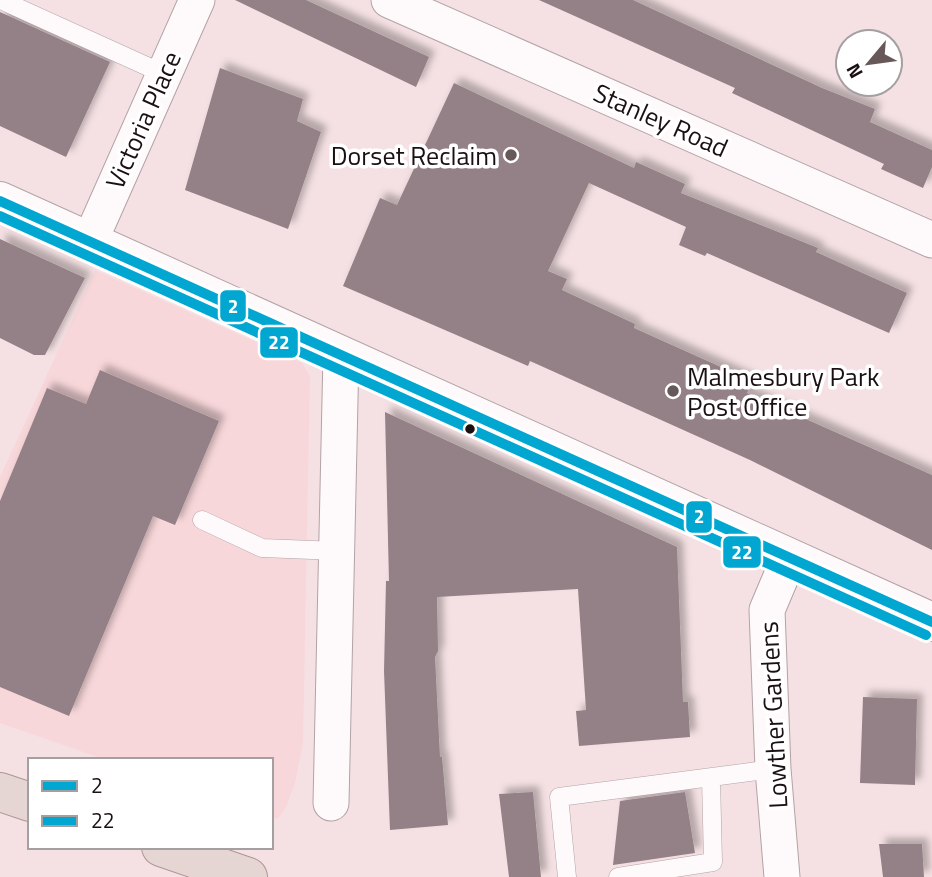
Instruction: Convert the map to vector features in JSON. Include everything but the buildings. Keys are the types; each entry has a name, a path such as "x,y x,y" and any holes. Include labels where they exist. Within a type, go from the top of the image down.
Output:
{"highway":[{"path":"0,792 28,801"},
{"path":"167,849 248,877"}],"street":[{"name":"Victoria Place","path":"90,241 197,0"},
{"name":"Stanley Road","path":"389,0 932,240"},
{"path":"0,201 932,622"},
{"path":"331,803 341,355"},
{"name":"Lowther Gardens","path":"782,877 773,769 767,610 789,558"}],"lane":[{"path":"1,0 163,74"},
{"path":"202,520 262,548 338,551"},
{"path":"567,877 559,797 773,769"},
{"path":"618,877 713,862 710,779"}],"shaded area":[{"path":"95,270 302,363 310,376 303,744 295,783 287,805 278,819 273,818 273,758 100,758 0,723 0,477"}],"transit line":[{"name":"2","path":"0,201 932,622"},
{"name":"22","path":"0,216 926,635"}],"place":[{"name":"Dorset Reclaim","path":"511,155"},
{"name":"Malmesbury Park Post Office","path":"673,391"}]}
